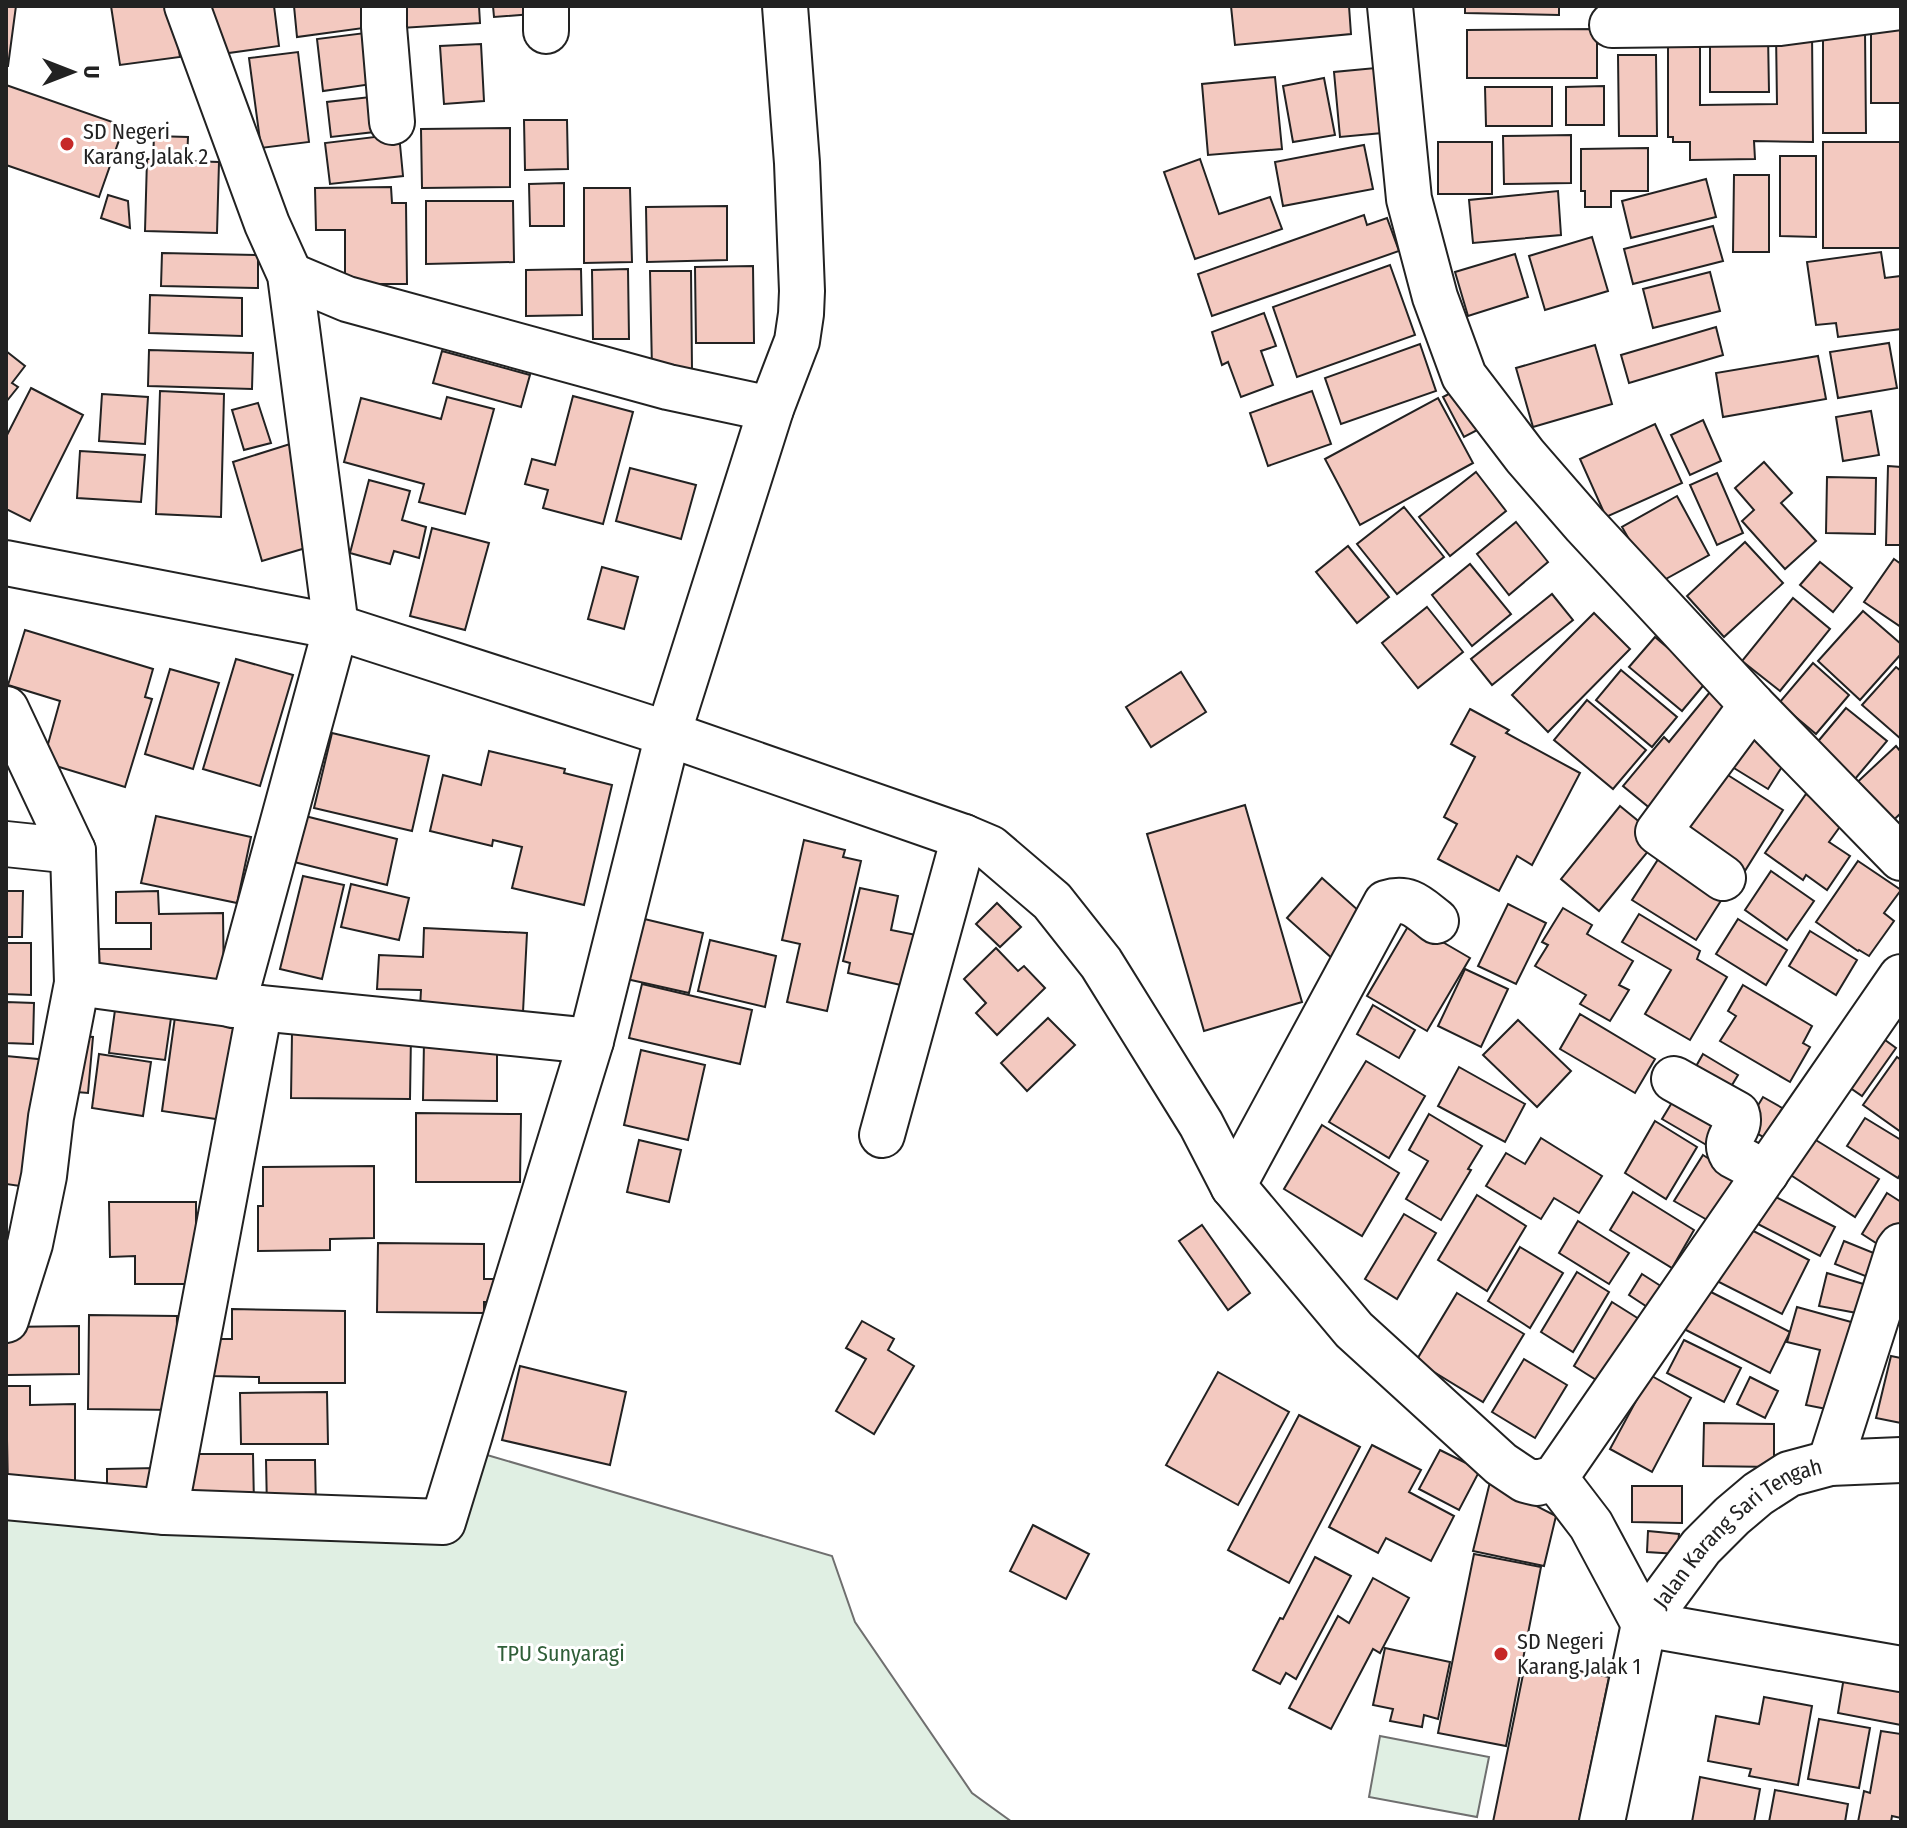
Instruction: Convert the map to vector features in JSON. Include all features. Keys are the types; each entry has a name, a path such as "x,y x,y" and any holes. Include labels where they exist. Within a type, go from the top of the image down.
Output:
{"street":[{"path":"165,1512 246,1007 336,627 290,275 267,224 187,6"},
{"path":"384,6 392,122"},
{"path":"6,1497 165,1512 443,1522 591,1041 668,734 771,409 797,341 802,291 797,163 785,6"},
{"path":"1390,6 1409,199 1435,297 1464,376 1525,456 1585,525 1752,705 1901,858"},
{"path":"1612,25 1780,23 1901,7"},
{"path":"290,275 361,303 668,387 771,409"},
{"path":"6,563 336,627 668,734 990,848 1052,901 1101,963 1201,1124 1233,1186 1354,1330 1501,1464 1525,1480 1537,1483 1555,1478 1901,977"},
{"path":"1723,878 1658,832 1752,705"},
{"path":"6,709 73,851 77,983 51,1117 42,1189 30,1244 6,1320"},
{"path":"882,1135 964,837"},
{"path":"6,844 73,851"},
{"path":"1233,1186 1386,903 1398,899 1409,901 1436,921"},
{"path":"77,983 246,1007 591,1041"},
{"path":"1674,1079 1737,1114 1739,1124 1728,1143 1729,1151 1766,1173"},
{"path":"1830,1463 1901,1246"},
{"name":"Jalan Karang Sari Tengah","path":"1602,1822 1644,1624 1701,1547 1758,1494 1789,1474 1830,1463 1901,1460"},
{"path":"1555,1478 1591,1525 1644,1624 1901,1669"}],"green space":[{"name":"TPU Sunyaragi","path":"487,1455 832,1556 855,1622 972,1793 1012,1822 6,1822 6,1515 434,1541"},
{"path":"1380,1736 1489,1757 1477,1817 1369,1797"}],"building":[{"path":"6,6 16,6 8,66 6,66"},
{"path":"111,6 172,6 180,57 120,65"},
{"path":"208,6 274,6 279,46 214,55"},
{"path":"294,6 369,6 371,27 297,37"},
{"path":"400,6 479,6 480,23 401,28"},
{"path":"493,6 544,6 545,13 494,17"},
{"path":"1231,6 1349,6 1351,34 1235,45"},
{"path":"1465,6 1559,6 1559,15 1465,13"},
{"path":"1871,23 1901,23 1901,103 1871,103"},
{"path":"1597,29 1597,78 1467,78 1467,30"},
{"path":"1823,31 1865,31 1866,133 1823,133"},
{"path":"373,32 379,83 323,91 317,39"},
{"path":"1812,32 1813,142 1754,141 1755,159 1690,160 1690,142 1673,142 1673,137 1668,137 1668,42 1700,41 1700,105 1777,104 1776,33"},
{"path":"1768,34 1769,92 1710,92 1710,35"},
{"path":"481,44 484,101 444,104 440,46"},
{"path":"298,52 309,142 261,148 249,58"},
{"path":"1618,55 1656,55 1657,136 1619,136"},
{"path":"1386,67 1393,132 1340,137 1334,72"},
{"path":"1275,77 1282,149 1208,155 1202,84"},
{"path":"1324,78 1335,135 1293,142 1283,86"},
{"path":"6,85 124,126 99,197 6,165"},
{"path":"1604,86 1604,125 1566,125 1566,87"},
{"path":"1485,87 1552,87 1552,126 1486,126"},
{"path":"379,96 383,131 331,137 327,102"},
{"path":"524,120 567,120 568,169 525,170"},
{"path":"510,128 510,187 422,188 421,129"},
{"path":"399,134 403,176 330,184 325,143"},
{"path":"1571,135 1571,183 1504,184 1503,136"},
{"path":"154,136 188,137 187,161 219,162 217,233 145,231 147,159 153,159"},
{"path":"1438,142 1492,142 1492,194 1438,194"},
{"path":"1823,142 1901,142 1901,248 1823,248"},
{"path":"1364,145 1373,189 1283,206 1275,162"},
{"path":"1648,148 1648,191 1611,191 1611,207 1585,207 1585,191 1581,191 1581,149"},
{"path":"1780,156 1816,156 1816,237 1780,236"},
{"path":"1200,159 1219,214 1270,197 1282,229 1195,259 1164,172"},
{"path":"1734,175 1769,175 1769,252 1733,252"},
{"path":"1706,179 1716,217 1631,238 1622,201"},
{"path":"564,183 564,226 530,226 529,184"},
{"path":"391,187 392,203 406,203 407,284 345,284 345,230 316,230 315,188"},
{"path":"584,188 630,188 632,262 584,263"},
{"path":"1558,191 1561,235 1473,243 1469,200"},
{"path":"108,195 128,201 130,228 101,218"},
{"path":"426,201 513,201 514,262 426,264"},
{"path":"727,206 727,260 647,262 646,207"},
{"path":"1364,215 1367,225 1387,218 1399,251 1212,316 1198,274"},
{"path":"1713,226 1723,261 1633,284 1624,249"},
{"path":"1592,237 1608,291 1545,310 1529,256"},
{"path":"1881,252 1885,278 1901,276 1901,329 1838,337 1836,323 1816,325 1807,262"},
{"path":"162,253 258,255 258,288 161,286"},
{"path":"1515,254 1528,297 1468,316 1455,272"},
{"path":"1390,265 1415,335 1297,377 1273,307"},
{"path":"753,266 754,343 696,343 695,267"},
{"path":"581,269 582,315 526,316 526,270"},
{"path":"628,269 629,339 593,339 592,270"},
{"path":"650,271 691,271 692,370 652,370"},
{"path":"1710,272 1720,311 1653,328 1643,289"},
{"path":"150,295 242,298 242,336 149,333"},
{"path":"1264,313 1276,346 1261,351 1273,385 1241,397 1228,362 1222,365 1212,332"},
{"path":"1716,327 1723,355 1629,383 1621,355"},
{"path":"1889,343 1897,388 1838,398 1830,352"},
{"path":"1420,344 1436,391 1341,424 1325,378"},
{"path":"1595,345 1612,404 1533,427 1516,368"},
{"path":"149,350 253,353 252,389 148,386"},
{"path":"6,351 25,366 12,383 18,387 6,402"},
{"path":"442,351 530,375 521,407 433,383"},
{"path":"1818,356 1826,399 1723,417 1716,373"},
{"path":"1462,387 1483,427 1464,437 1443,397"},
{"path":"31,388 83,415 30,521 6,509 6,437"},
{"path":"160,391 224,394 221,517 156,514"},
{"path":"1312,391 1331,444 1268,466 1250,413"},
{"path":"102,394 148,397 145,444 99,441"},
{"path":"573,396 633,412 603,524 543,508 548,490 525,484 532,459 555,465"},
{"path":"447,397 494,409 465,514 419,502 424,484 344,462 361,398 441,419"},
{"path":"1438,398 1473,463 1360,525 1325,459"},
{"path":"258,403 271,443 244,450 232,410"},
{"path":"1871,411 1879,455 1843,461 1836,417"},
{"path":"1703,420 1721,461 1690,475 1671,435"},
{"path":"1655,424 1682,483 1606,517 1580,459"},
{"path":"290,444 319,544 262,561 233,462"},
{"path":"80,451 145,455 141,502 77,498"},
{"path":"1764,462 1792,493 1781,503 1816,541 1785,569 1742,521 1754,510 1735,488"},
{"path":"1888,466 1901,467 1901,545 1886,545"},
{"path":"630,468 696,485 681,539 616,521"},
{"path":"1476,472 1506,511 1450,556 1419,517"},
{"path":"1717,473 1743,533 1717,545 1690,485"},
{"path":"1827,477 1876,478 1875,534 1826,533"},
{"path":"369,480 410,491 402,520 426,527 419,558 394,551 390,564 350,553"},
{"path":"1677,496 1709,555 1655,585 1622,527"},
{"path":"1404,507 1444,557 1397,594 1357,544"},
{"path":"1516,522 1548,562 1509,595 1477,554"},
{"path":"432,528 489,543 465,630 410,616"},
{"path":"1745,542 1783,583 1724,637 1687,596"},
{"path":"1348,546 1389,597 1357,623 1316,572"},
{"path":"1894,559 1901,564 1901,627 1864,602"},
{"path":"1820,562 1852,588 1833,612 1800,585"},
{"path":"1470,564 1511,614 1472,646 1432,595"},
{"path":"602,567 638,577 624,629 588,619"},
{"path":"1552,594 1573,620 1492,685 1471,659"},
{"path":"1793,598 1830,629 1780,691 1742,661"},
{"path":"1427,607 1463,652 1418,688 1382,643"},
{"path":"1863,611 1901,644 1901,654 1860,700 1818,661"},
{"path":"1594,613 1630,649 1548,732 1512,695"},
{"path":"25,630 153,669 145,697 152,699 125,787 43,762 60,701 8,685"},
{"path":"1655,637 1707,681 1682,711 1629,667"},
{"path":"236,659 293,675 260,786 203,769"},
{"path":"1813,663 1849,695 1816,734 1779,703"},
{"path":"1896,667 1901,671 1901,739 1862,705"},
{"path":"170,669 219,683 193,769 145,754"},
{"path":"1621,670 1677,717 1652,747 1596,700"},
{"path":"1181,672 1206,712 1151,747 1126,707"},
{"path":"1710,692 1737,714 1663,819 1623,786 1664,737 1669,742"},
{"path":"1587,700 1646,750 1613,789 1554,740"},
{"path":"1846,708 1887,741 1855,779 1815,745"},
{"path":"1470,709 1509,730 1506,733 1580,773 1532,865 1517,856 1499,891 1438,859 1457,824 1444,817 1475,757 1451,744"},
{"path":"1751,730 1790,754 1768,789 1729,765"},
{"path":"332,733 429,756 412,831 314,808"},
{"path":"1896,746 1901,752 1901,813 1886,827 1850,789"},
{"path":"489,751 565,769 564,773 612,785 584,905 512,888 522,847 493,840 492,846 430,831 443,775 481,785"},
{"path":"1723,772 1783,810 1738,882 1677,843"},
{"path":"1806,794 1844,821 1829,842 1850,856 1827,890 1806,875 1803,880 1765,853"},
{"path":"1245,805 1302,1002 1204,1031 1147,834"},
{"path":"1620,806 1659,838 1599,911 1561,879"},
{"path":"301,815 397,839 387,885 290,861"},
{"path":"156,816 251,837 237,903 141,883"},
{"path":"804,840 845,850 843,857 861,861 827,1011 787,1002 800,944 782,940"},
{"path":"1666,847 1729,888 1696,940 1632,900"},
{"path":"1858,861 1901,890 1884,913 1894,921 1869,956 1816,922"},
{"path":"1771,871 1814,901 1787,940 1745,910"},
{"path":"303,876 344,885 322,979 280,969"},
{"path":"1322,878 1369,920 1334,960 1287,918"},
{"path":"351,884 409,898 399,940 341,927"},
{"path":"860,888 898,896 891,930 926,937 914,988 848,973 850,963 843,961"},
{"path":"6,891 23,891 22,937 6,937"},
{"path":"158,891 159,914 223,913 224,993 100,983 99,949 151,949 151,923 116,923 116,892"},
{"path":"997,903 1021,927 1000,947 976,924"},
{"path":"1508,904 1546,923 1516,984 1478,966"},
{"path":"1563,908 1592,925 1587,934 1633,961 1619,985 1629,990 1610,1021 1580,1004 1586,995 1535,966 1548,945 1542,942"},
{"path":"1639,914 1700,951 1697,959 1727,977 1690,1040 1645,1014 1671,970 1622,942"},
{"path":"636,917 703,933 689,993 622,978"},
{"path":"1738,919 1787,950 1766,985 1716,954"},
{"path":"1410,923 1470,958 1427,1031 1367,996"},
{"path":"424,928 527,933 523,1012 420,1008 421,990 377,989 379,955 423,957"},
{"path":"1810,931 1857,960 1836,995 1789,966"},
{"path":"710,940 776,956 765,1007 698,991"},
{"path":"6,943 31,943 31,995 6,994"},
{"path":"996,948 1018,971 1024,966 1045,988 997,1035 976,1013 986,1003 964,979"},
{"path":"1465,969 1508,989 1481,1047 1438,1026"},
{"path":"642,984 752,1010 740,1064 629,1038"},
{"path":"1743,985 1812,1026 1803,1043 1810,1047 1790,1082 1720,1041 1736,1016 1728,1011"},
{"path":"6,1002 34,1003 33,1044 6,1043"},
{"path":"116,1003 172,1011 165,1060 109,1053"},
{"path":"1373,1005 1415,1030 1399,1058 1357,1034"},
{"path":"1580,1014 1655,1059 1635,1093 1560,1049"},
{"path":"175,1017 250,1027 236,1122 162,1111"},
{"path":"1048,1018 1075,1045 1027,1091 1001,1063"},
{"path":"1518,1020 1571,1071 1537,1107 1483,1055"},
{"path":"1870,1029 1896,1048 1862,1096 1836,1078"},
{"path":"292,1033 411,1034 410,1099 291,1098"},
{"path":"68,1035 93,1037 88,1093 64,1091"},
{"path":"424,1041 497,1042 497,1101 423,1100"},
{"path":"641,1050 705,1065 688,1140 624,1125"},
{"path":"99,1054 151,1062 143,1116 92,1108"},
{"path":"1703,1054 1738,1075 1720,1105 1686,1084"},
{"path":"6,1056 48,1060 34,1188 6,1184"},
{"path":"1897,1057 1901,1060 1901,1132 1863,1105"},
{"path":"1366,1061 1425,1096 1389,1158 1329,1122"},
{"path":"1459,1067 1525,1104 1505,1142 1438,1106"},
{"path":"1682,1086 1735,1116 1715,1150 1662,1119"},
{"path":"1763,1097 1791,1113 1774,1143 1745,1127"},
{"path":"416,1113 521,1114 520,1182 416,1182"},
{"path":"1429,1114 1482,1146 1441,1220 1406,1199 1428,1161 1409,1150"},
{"path":"1865,1118 1901,1140 1901,1173 1898,1178 1847,1146"},
{"path":"1655,1121 1697,1147 1666,1199 1625,1173"},
{"path":"1322,1125 1399,1173 1362,1236 1284,1189"},
{"path":"1806,1134 1879,1179 1855,1217 1783,1170"},
{"path":"1541,1138 1602,1176 1579,1213 1554,1198 1541,1219 1486,1186 1506,1153 1525,1164"},
{"path":"639,1140 681,1150 669,1202 627,1192"},
{"path":"1703,1155 1736,1176 1709,1221 1674,1201"},
{"path":"374,1166 374,1238 330,1239 330,1250 258,1251 258,1206 263,1206 263,1167"},
{"path":"1633,1192 1694,1230 1672,1268 1610,1230"},
{"path":"1766,1192 1835,1227 1820,1256 1752,1221"},
{"path":"1887,1193 1901,1202 1901,1234 1890,1252 1862,1234"},
{"path":"1477,1195 1526,1226 1487,1291 1438,1260"},
{"path":"109,1202 196,1202 196,1252 206,1284 135,1284 135,1256 110,1257"},
{"path":"1404,1214 1436,1233 1397,1299 1365,1279"},
{"path":"1578,1221 1629,1253 1609,1284 1559,1253"},
{"path":"1740,1224 1809,1260 1782,1314 1713,1279"},
{"path":"1202,1225 1250,1293 1228,1310 1179,1241"},
{"path":"1844,1241 1891,1260 1883,1283 1835,1264"},
{"path":"378,1243 484,1244 484,1279 500,1279 500,1302 484,1302 484,1313 377,1312"},
{"path":"1520,1247 1563,1273 1530,1328 1488,1301"},
{"path":"1577,1272 1609,1292 1573,1352 1541,1332"},
{"path":"1827,1273 1880,1289 1873,1316 1819,1306"},
{"path":"1642,1274 1667,1290 1655,1312 1629,1295"},
{"path":"1703,1288 1790,1332 1770,1373 1682,1328"},
{"path":"1457,1293 1524,1334 1483,1402 1416,1361"},
{"path":"1612,1302 1647,1324 1609,1388 1574,1366"},
{"path":"1797,1307 1862,1325 1842,1412 1806,1405 1820,1350 1787,1342"},
{"path":"232,1309 345,1311 345,1383 259,1383 259,1377 212,1376 211,1339 232,1339"},
{"path":"89,1315 177,1316 176,1410 88,1409"},
{"path":"862,1321 894,1339 888,1350 914,1366 874,1434 836,1411 866,1359 846,1348"},
{"path":"79,1326 79,1374 7,1375 6,1327"},
{"path":"1684,1340 1741,1368 1724,1402 1667,1373"},
{"path":"1891,1356 1901,1358 1901,1423 1876,1418"},
{"path":"1524,1359 1567,1385 1535,1438 1492,1412"},
{"path":"520,1366 626,1392 610,1465 502,1440"},
{"path":"1218,1372 1289,1412 1238,1505 1166,1465"},
{"path":"1650,1375 1691,1398 1652,1472 1610,1449"},
{"path":"1750,1377 1778,1391 1765,1418 1737,1404"},
{"path":"6,1386 30,1386 30,1405 75,1404 75,1491 8,1492"},
{"path":"327,1392 328,1444 241,1444 240,1393"},
{"path":"1299,1415 1360,1447 1289,1583 1228,1550"},
{"path":"1704,1423 1774,1424 1774,1467 1703,1466"},
{"path":"1372,1445 1421,1470 1409,1492 1454,1516 1431,1561 1386,1538 1378,1553 1329,1527"},
{"path":"1440,1450 1480,1470 1459,1510 1419,1489"},
{"path":"188,1454 253,1454 254,1505 188,1505"},
{"path":"266,1460 315,1460 316,1509 267,1509"},
{"path":"157,1468 157,1501 107,1502 107,1469"},
{"path":"1490,1482 1556,1516 1544,1566 1473,1551"},
{"path":"1632,1486 1682,1486 1682,1523 1632,1522"},
{"path":"1033,1525 1089,1554 1066,1599 1010,1571"},
{"path":"1648,1531 1679,1534 1677,1554 1647,1552"},
{"path":"1474,1554 1541,1567 1506,1746 1438,1733"},
{"path":"1315,1557 1351,1576 1296,1679 1286,1673 1280,1684 1253,1670"},
{"path":"1373,1578 1409,1598 1380,1653 1373,1649 1331,1729 1289,1708 1338,1616 1349,1623"},
{"path":"1385,1648 1450,1662 1438,1719 1424,1715 1422,1727 1390,1721 1393,1709 1373,1705"},
{"path":"1526,1660 1609,1677 1579,1822 1493,1822"},
{"path":"1844,1677 1901,1688 1901,1725 1838,1713"},
{"path":"1764,1697 1812,1706 1798,1785 1749,1776 1751,1769 1708,1761 1716,1716 1759,1724"},
{"path":"1819,1719 1870,1728 1859,1788 1808,1779"},
{"path":"1881,1731 1901,1734 1901,1818 1892,1816 1891,1822 1858,1822 1864,1791 1870,1793"},
{"path":"1700,1777 1760,1789 1754,1822 1692,1822"},
{"path":"1775,1790 1848,1804 1845,1822 1769,1822"}],"place":[{"name":"SD Negeri Karang Jalak 2","path":"67,144"},
{"name":"SD Negeri Karang Jalak 1","path":"1501,1654"}]}
